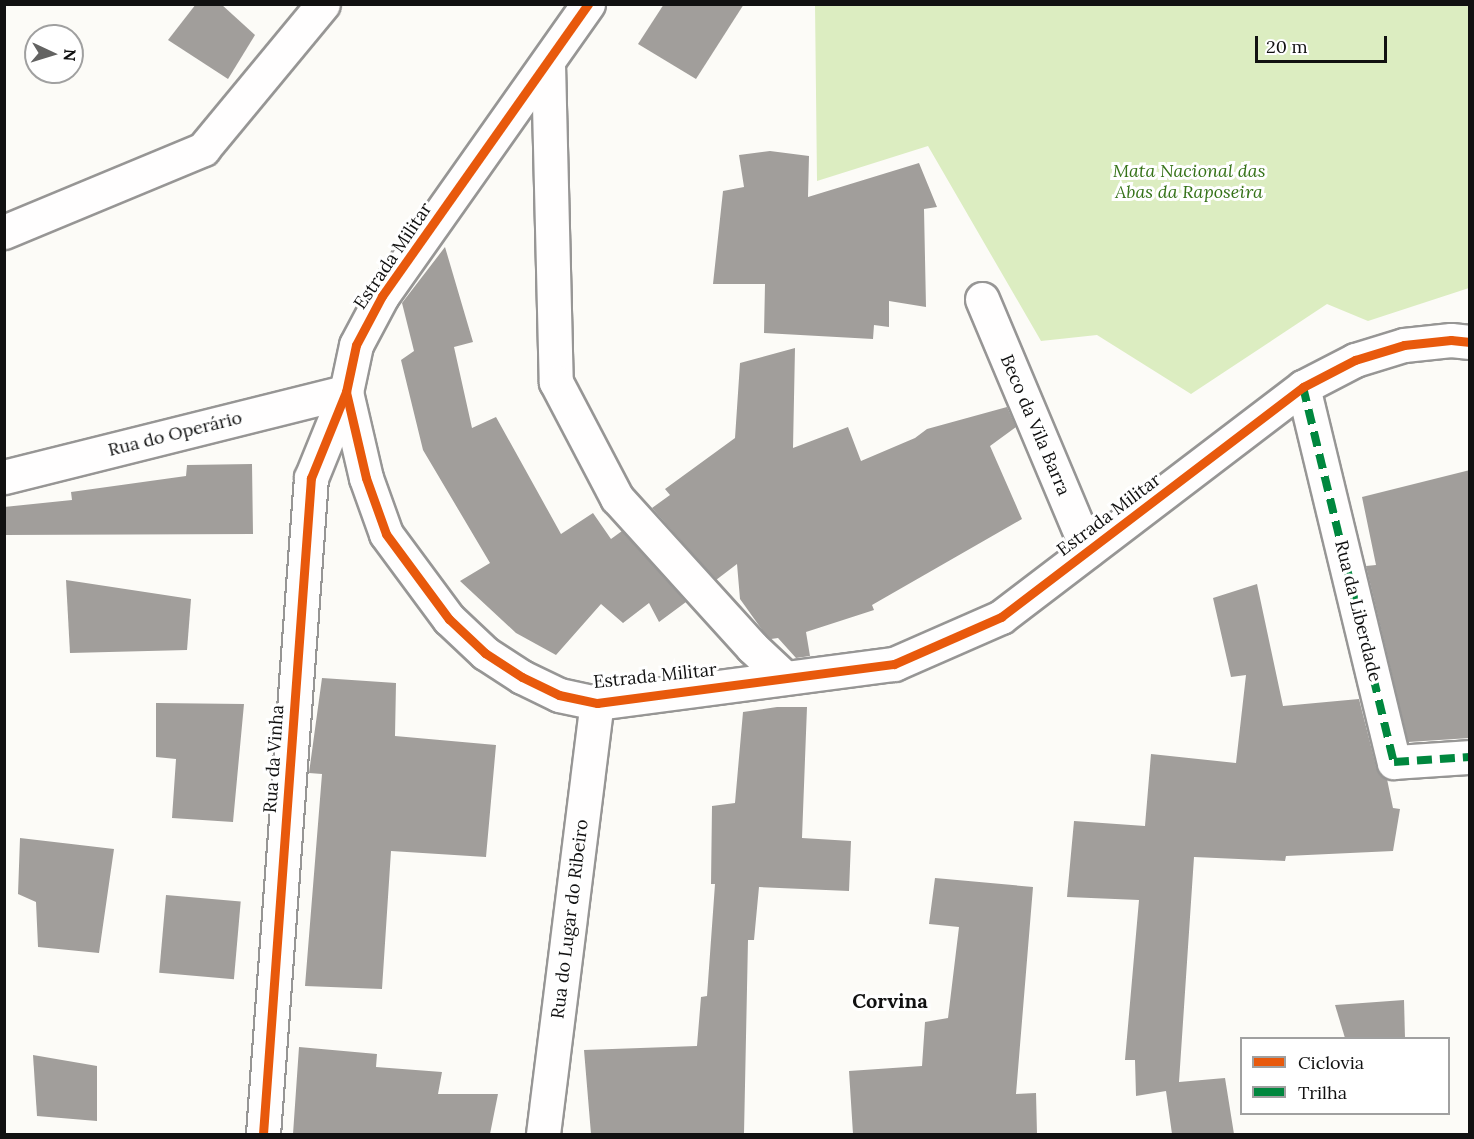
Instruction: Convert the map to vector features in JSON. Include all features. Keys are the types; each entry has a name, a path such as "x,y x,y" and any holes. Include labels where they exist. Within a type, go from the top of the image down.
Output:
{"street":[{"path":"4,232 203,148 323,4"},
{"name":"Estrada Militar","path":"588,4 548,64 382,296 356,345 346,392 366,478 386,534 449,619 485,653 522,677 559,695 597,703 894,664 1001,617 1303,387 1355,360 1404,345 1451,340 1470,342"},
{"path":"548,64 556,382 617,498 752,647 785,678"},
{"name":"Beco da Vila Barra","path":"982,299 1088,551"},
{"name":"Rua da Liberdade","path":"1303,387 1394,762 1470,757"},
{"name":"Rua do Operário","path":"4,477 346,392"},
{"name":"Rua da Vinha","path":"263,1134 311,478 346,392"},
{"name":"Rua do Lugar do Ribeiro","path":"543,1134 597,703"}],"green space":[{"name":"Mata Nacional das Abas da Raposeira","path":"815,5 1469,5 1469,288 1368,321 1327,304 1191,394 1097,335 1041,341 928,146 817,181"}],"building":[{"path":"196,4 221,4 255,35 228,79 168,40"},
{"path":"664,4 744,4 696,79 638,44"},
{"path":"770,151 809,156 808,197 919,163 937,207 924,209 926,307 889,301 889,327 874,325 873,339 764,333 765,284 713,284 723,191 744,187 739,155"},
{"path":"445,247 473,342 454,347 472,428 496,417 561,534 593,513 611,539 622,531 686,602 659,622 649,603 623,623 601,604 556,655 516,633 460,581 490,563 423,450 401,360 414,351 402,303"},
{"path":"795,348 793,448 848,427 861,461 915,438 927,429 1007,407 1016,427 990,446 1022,519 872,605 874,610 806,632 810,656 796,658 778,638 771,639 765,634 740,599 737,564 716,580 652,508 670,495 665,489 735,438 740,363"},
{"path":"252,464 253,534 4,535 4,507 72,500 71,492 186,476 187,465"},
{"path":"1470,470 1470,738 1408,742 1366,566 1376,565 1362,497"},
{"path":"66,580 191,599 187,650 70,653"},
{"path":"1257,584 1283,706 1359,699 1376,766 1380,774 1387,779 1393,808 1400,809 1393,851 1286,856 1285,861 1194,857 1179,1082 1225,1078 1234,1134 1172,1134 1166,1091 1136,1096 1135,1060 1125,1060 1139,900 1067,897 1074,821 1145,826 1151,754 1236,763 1246,675 1231,677 1213,598"},
{"path":"322,678 396,683 395,736 496,745 486,857 391,851 382,989 305,986 322,774 309,773"},
{"path":"156,703 244,704 233,822 172,818 176,759 156,757"},
{"path":"777,707 807,707 802,838 851,841 849,891 759,887 754,940 748,940 744,1134 591,1134 584,1050 697,1046 701,997 707,996 715,884 711,884 712,806 735,803 743,712"},
{"path":"20,838 114,849 99,953 38,947 36,902 18,894"},
{"path":"935,878 1033,887 1016,1094 1036,1093 1037,1134 853,1134 849,1071 922,1066 925,1022 948,1018 959,927 929,924"},
{"path":"166,895 241,902 234,979 159,973"},
{"path":"1404,1000 1405,1037 1345,1037 1335,1005"},
{"path":"299,1047 377,1054 376,1067 442,1072 438,1094 498,1094 490,1134 293,1134"},
{"path":"33,1055 97,1066 97,1121 37,1116"}],"marked path":[{"path":"1303,387 1394,762 1470,757"}],"cycle path":[{"path":"588,4 382,296 356,345 346,392 366,478 386,534 449,619 485,653 522,677 559,695 597,703 894,664 1001,617 1303,387 1355,360 1404,345 1451,340 1470,342"},
{"path":"263,1134 311,478 346,392"}],"district":[{"name":"Corvina","path":"890,1000"}]}
